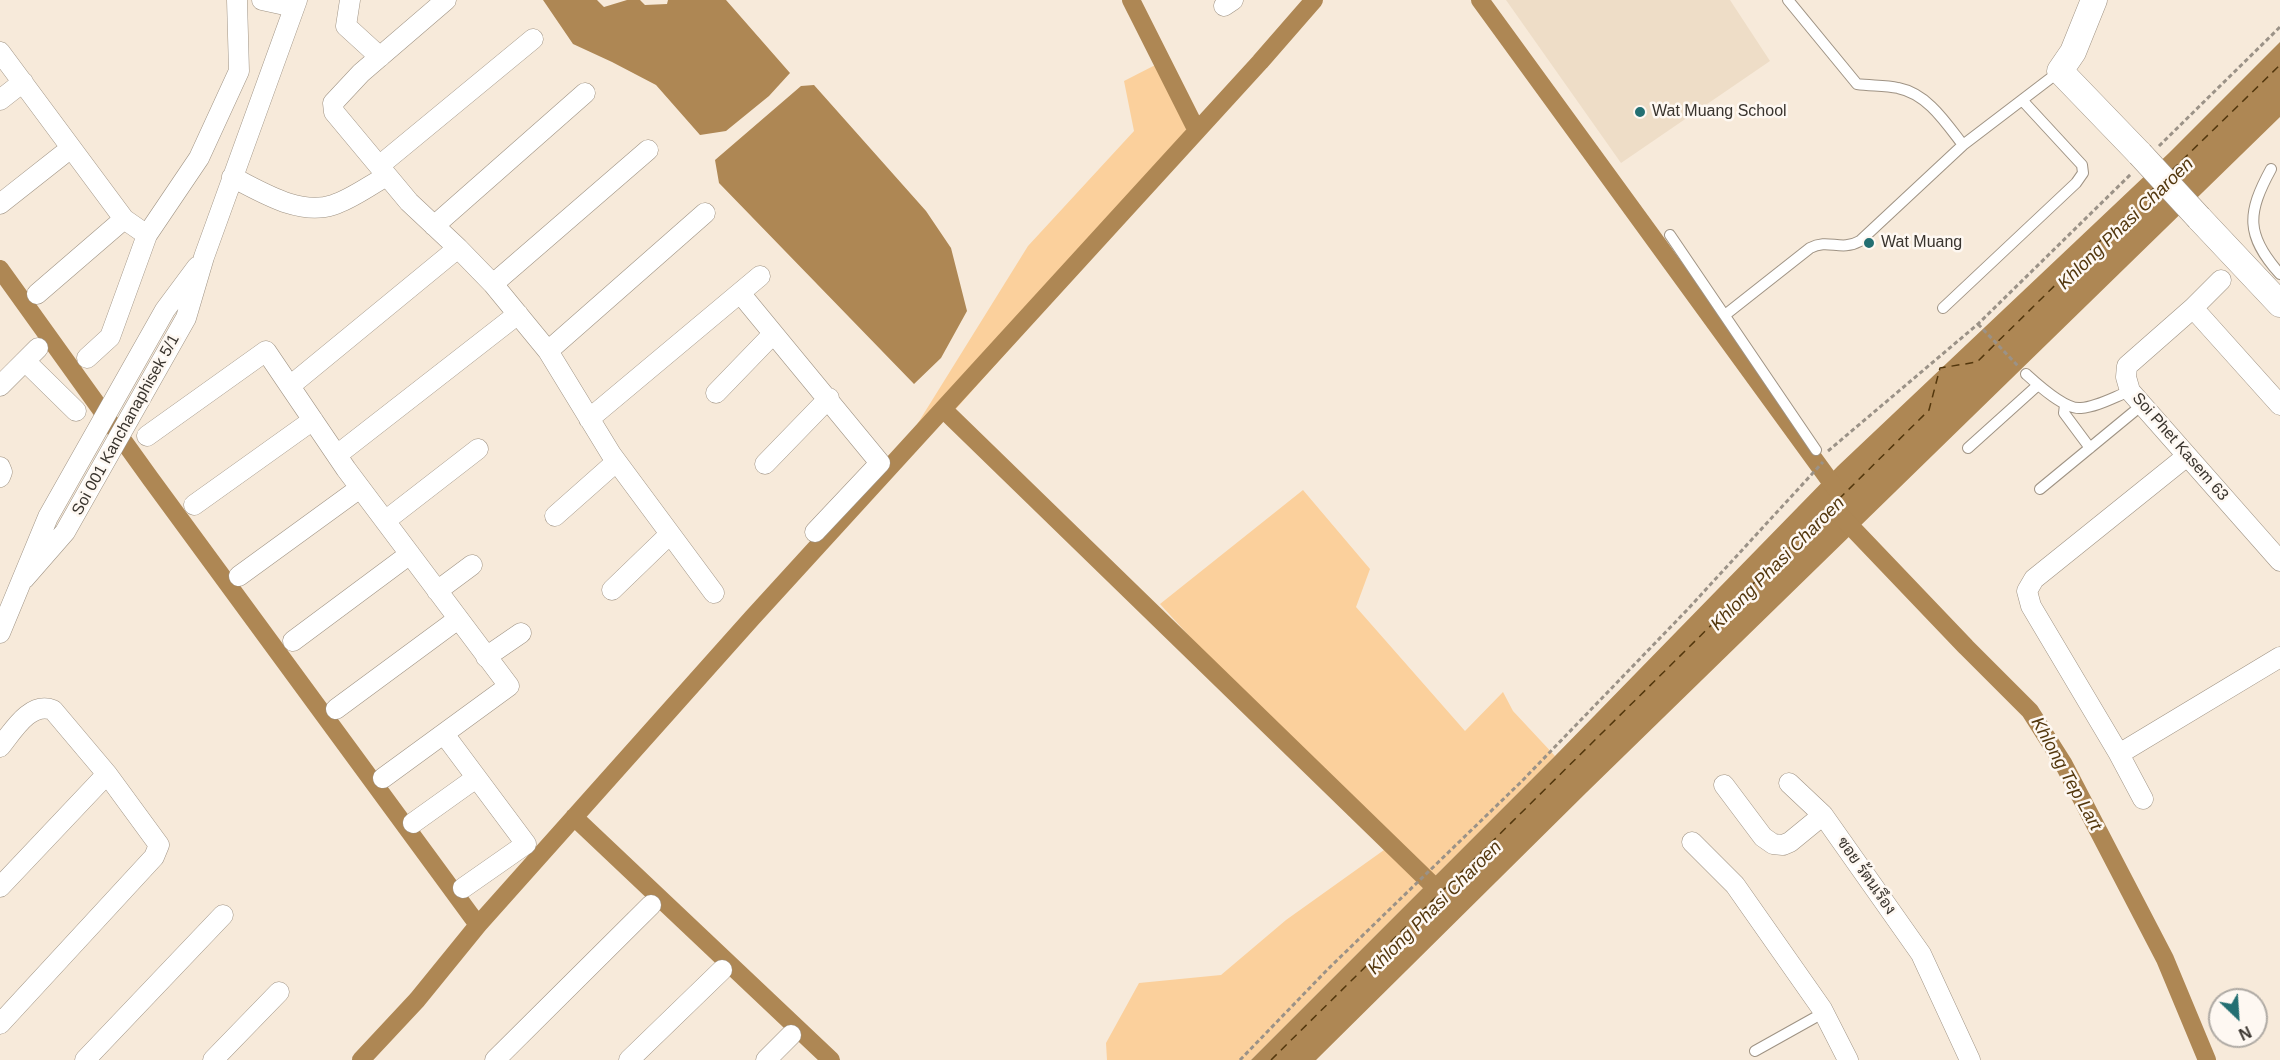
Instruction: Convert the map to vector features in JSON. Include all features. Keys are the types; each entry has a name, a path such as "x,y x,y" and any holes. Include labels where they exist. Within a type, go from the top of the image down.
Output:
{"street":[{"path":"87,358 110,337 147,235 198,158 239,71 237,0"},
{"path":"262,0 295,3"},
{"path":"350,0 346,26 380,57"},
{"path":"446,0 380,57 338,97 332,108 409,202 493,284 548,351 616,462 714,593"},
{"path":"2094,0 2073,52 2060,71 2280,304"},
{"name":"Soi 001 Kanchanaphisek 5/1","path":"24,579 65,532 186,318 204,257 295,3"},
{"path":"232,177 301,207 321,208 336,204 383,171 533,39"},
{"path":"0,52 124,219 147,235"},
{"path":"0,100 23,82"},
{"path":"434,226 585,93"},
{"path":"0,204 71,148"},
{"path":"493,284 648,150"},
{"path":"548,351 705,213"},
{"path":"37,294 124,219"},
{"path":"290,386 458,248"},
{"name":"Soi 001 Kanchanaphisek 5/1","path":"0,633 48,517 165,310 204,257"},
{"path":"589,419 760,276"},
{"path":"2221,280 2193,308 2280,405"},
{"path":"740,292 880,463 815,532"},
{"name":"Soi Phet Kasem 63","path":"2193,308 2127,366 2126,377 2136,398 2280,561"},
{"path":"337,455 518,314"},
{"path":"716,393 773,334"},
{"path":"147,436 266,351 360,488 509,686 382,778"},
{"path":"0,386 31,355 76,411"},
{"path":"765,464 829,398"},
{"path":"194,505 313,420"},
{"path":"385,521 478,449"},
{"path":"2143,800 2119,754 2031,606 2027,591 2034,579 2187,456"},
{"path":"555,516 616,462"},
{"path":"0,467 2,472 0,477"},
{"path":"239,576 360,488"},
{"path":"612,590 670,534"},
{"path":"293,641 410,554"},
{"path":"437,591 472,565"},
{"path":"336,709 458,619"},
{"path":"486,657 521,633"},
{"path":"2119,754 2280,657"},
{"path":"0,747 32,710 50,708 107,774 159,845 154,857 0,1024"},
{"path":"444,734 526,844 463,888"},
{"path":"0,887 107,774"},
{"path":"413,823 476,778"},
{"name":"ซอย ร้ตนเรึอง","path":"1789,783 1824,816 1921,954 1970,1060"},
{"path":"1724,785 1763,837 1773,843 1790,842 1824,816"},
{"path":"1692,842 1735,885 1823,1013 1848,1060"},
{"path":"495,1060 651,905"},
{"path":"86,1060 223,915"},
{"path":"629,1060 722,970"},
{"path":"213,1060 279,992"},
{"path":"766,1060 791,1035"}],"lane":[{"path":"1788,0 1857,84 1899,88 1922,98 1935,110 1963,146"},
{"path":"1725,315 1810,248 1827,243 1842,248 1860,241 1963,146 2060,71"},
{"path":"1943,308 2076,183 2083,172 2082,165 2022,100"},
{"path":"2271,169 2258,193 2253,215 2256,237 2262,254 2280,274"},
{"path":"1670,235 1821,451"},
{"path":"2026,374 2065,405 2080,409 2136,398"},
{"path":"1968,448 2038,385"},
{"path":"2040,489 2090,448 2136,398"},
{"path":"2065,405 2064,413 2090,448"},
{"path":"1755,1051 1823,1013"}],"path":[{"path":"1821,451 1978,324 2143,158 2280,27"},
{"path":"1978,324 2026,374"},
{"path":"1240,1060 1328,969 1521,782 1687,610 1824,461"}],"shaded area":[{"name":"Wat Muang School","path":"1506,0 1730,0 1770,61 1621,163"},
{"path":"1167,59 1204,131 954,411 908,439 1028,246 1134,131 1124,81"},
{"path":"1303,490 1370,569 1356,607 1465,731 1503,692 1513,711 1555,756 1251,1060 1107,1060 1106,1043 1139,983 1221,975 1286,920 1384,850 1160,604"}],"water":[{"path":"543,0 597,0 604,7 627,0 640,0 645,5 667,4 668,0 726,0 790,73 769,96 726,131 700,135 656,85 573,44"},
{"name":"Khlong Phasi Charoen","path":"2280,42 2280,117 1587,792 1316,1060 1251,1060 1555,756 1838,466 2169,153"},
{"path":"814,85 926,211 951,248 967,311 941,358 914,384 719,183 715,160 801,86"}],"waterway":[{"path":"1131,0 1197,131"},
{"path":"361,1060 417,1000 478,925 752,618 1314,0"},
{"name":"Khlong Phasi Charoen","path":"1480,0 1841,496"},
{"path":"0,269 150,478 478,925"},
{"name":"Khlong Phasi Charoen","path":"943,409 1445,897"},
{"name":"Khlong Tep Lart","path":"1838,513 2030,711 2063,763 2165,959 2207,1060"},
{"path":"574,817 831,1060"}],"ferry route":[{"path":"2172,170 2280,65"},
{"path":"1271,1060 1929,410 1940,368 1977,362 2154,188"}],"place":[{"name":"Wat Muang School","path":"1640,112"},
{"name":"Wat Muang","path":"1869,243"}]}
